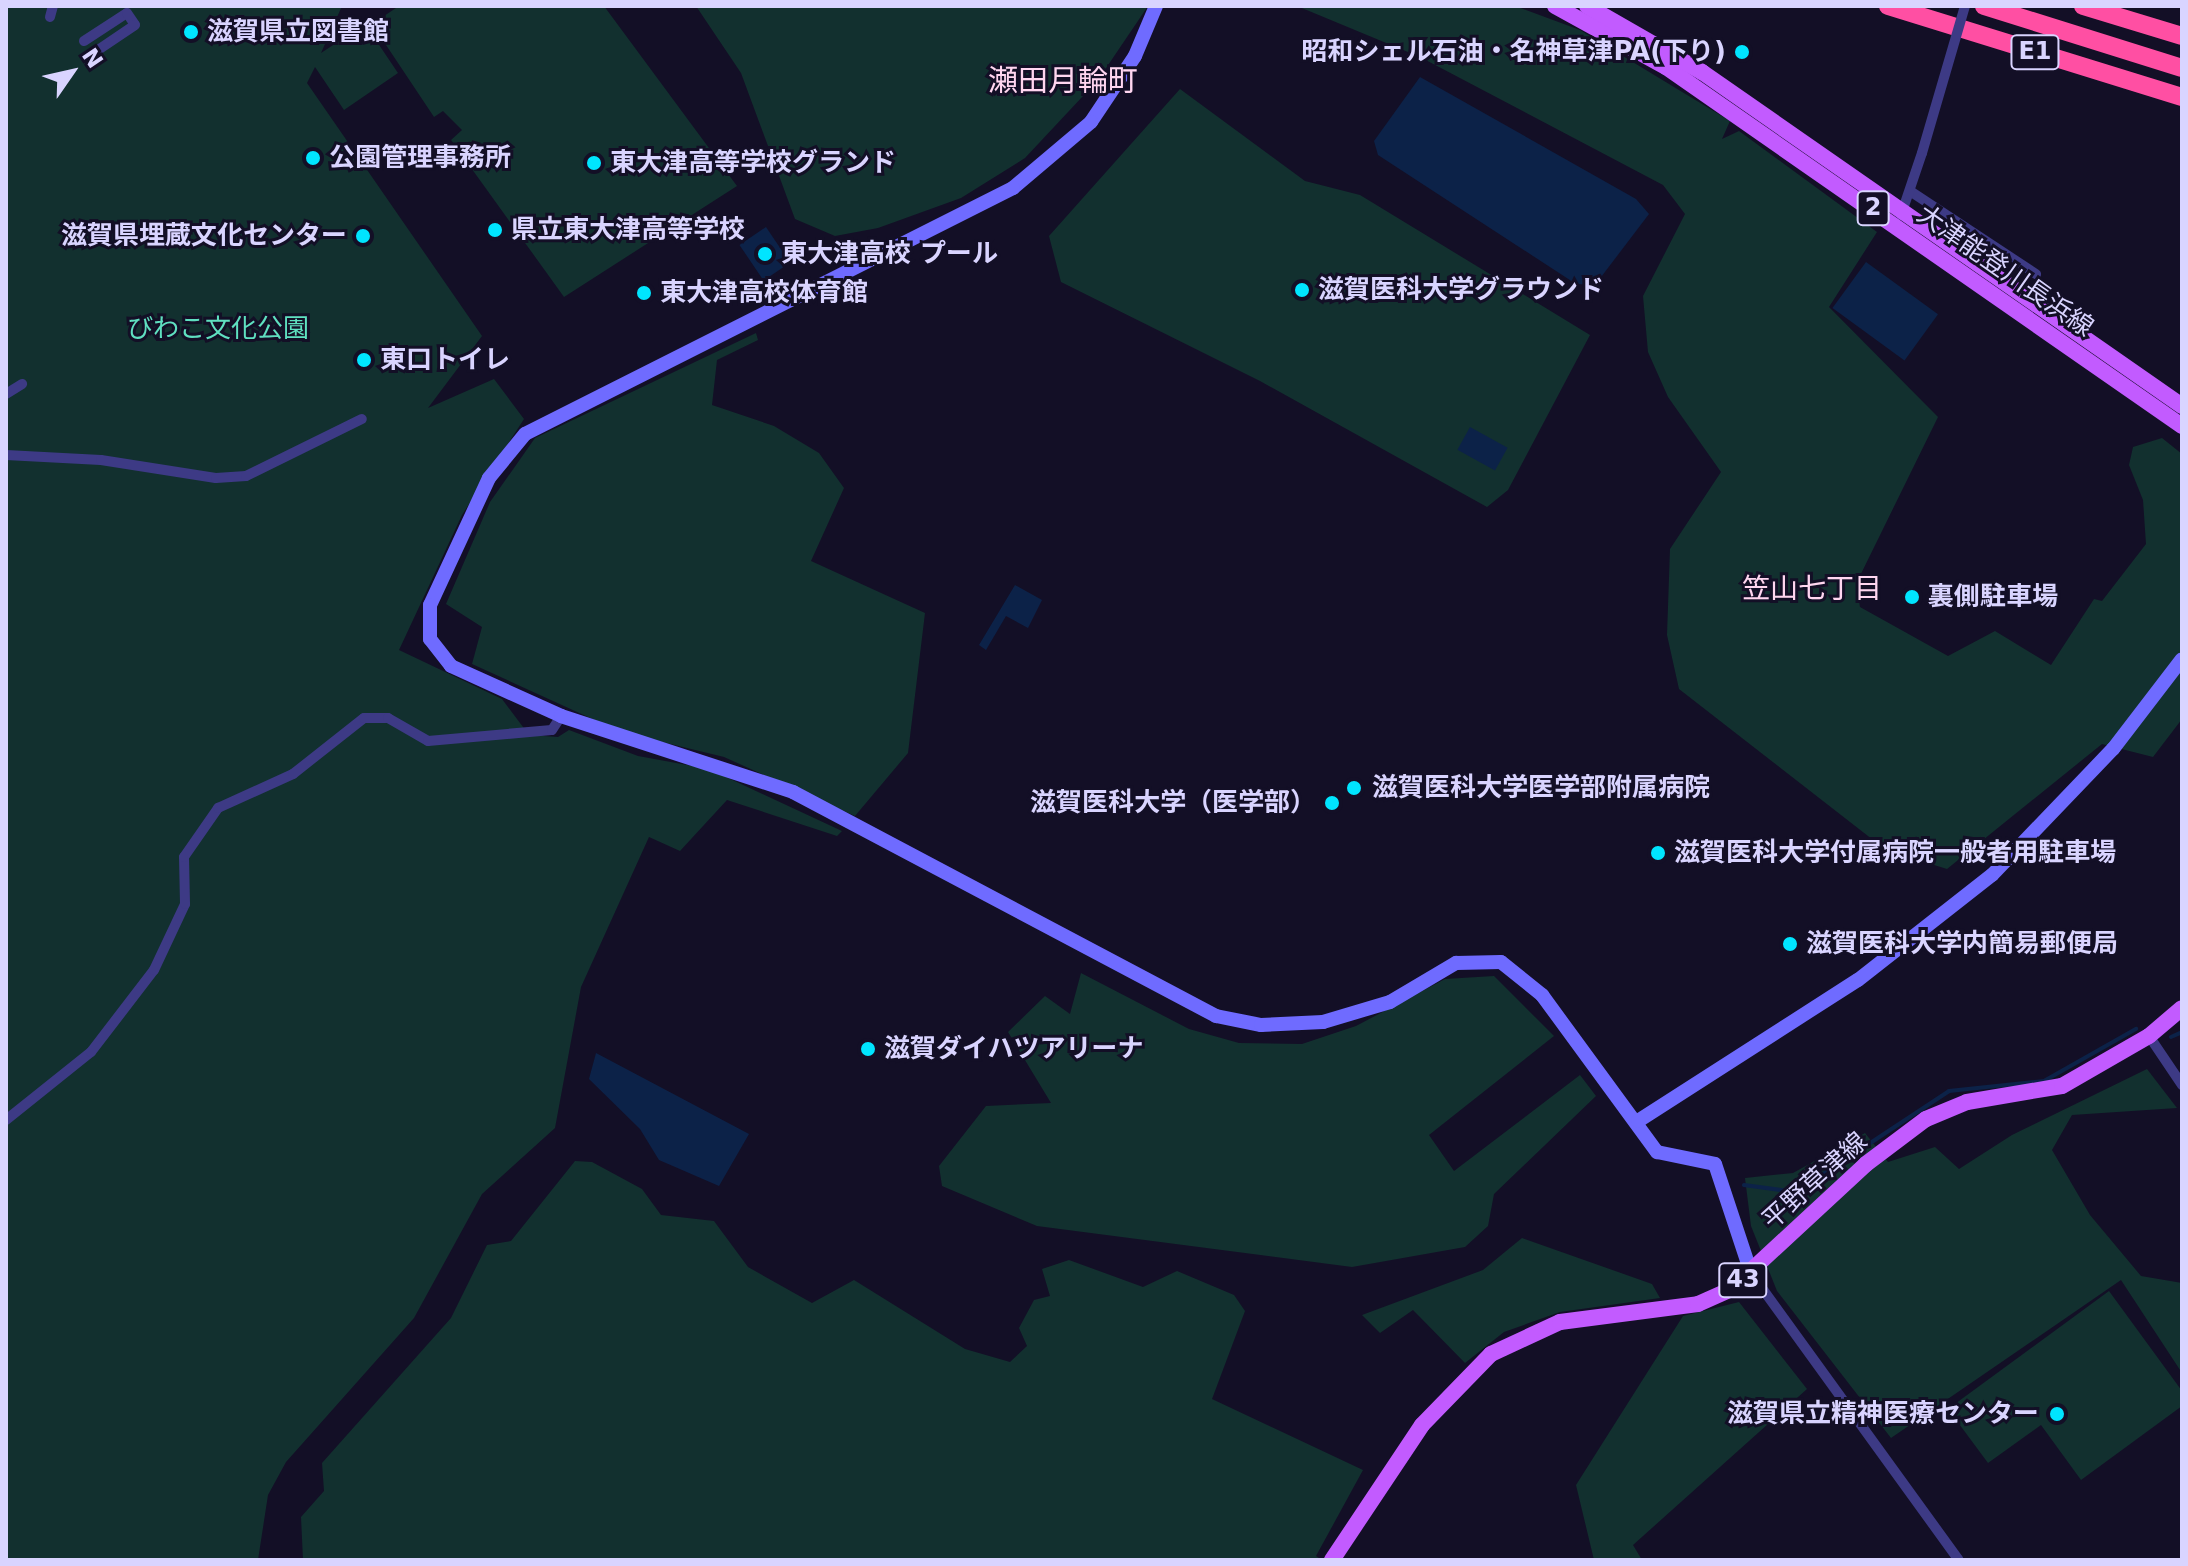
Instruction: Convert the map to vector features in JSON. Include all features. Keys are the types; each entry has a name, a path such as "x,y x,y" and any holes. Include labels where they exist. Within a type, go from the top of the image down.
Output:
{"highway":[{"name":"E1","path":"1888,6 2182,97"},
{"name":"E1","path":"1984,6 2182,68"},
{"path":"2083,6 2182,36"}],"main road":[{"name":"大津能登川長浜線","path":"1555,6 1666,67 1900,217 2182,406"},
{"name":"大津能登川長浜線","path":"1587,6 1702,72 2182,426"},
{"name":"平野草津線","path":"1332,1560 1422,1425 1491,1354 1560,1322 1698,1304 1751,1273 1847,1181 1926,1119 1967,1102 2062,1086 2149,1036 2182,1008"}],"street":[{"path":"1156,6 1135,56 1091,122 1013,188 545,419 506,455 430,605 430,639 451,666 561,716 793,792 1216,1016 1261,1025 1323,1022 1390,1002 1456,963 1501,962 1542,995 1638,1121 1657,1152 1715,1164 1751,1273 1959,1560"},
{"path":"1900,217 1965,6"},
{"path":"84,41 127,13 135,25 95,52"},
{"path":"1910,191 2036,274"},
{"path":"6,394 22,384"},
{"path":"6,455 101,460 216,478 246,476 362,419"},
{"path":"1638,1121 1858,980 1992,875 2113,749 2182,659"},
{"path":"6,1120 91,1052 154,970 185,904 184,857 218,808 293,774 364,718 388,718 428,741 552,730 561,716"},
{"path":"2149,1036 2182,1085"}],"green space":[{"name":"びわこ文化公園","path":"6,6 342,6 321,53 365,24 398,73 344,110 315,67 307,83 482,336 428,408 494,379 524,419 462,515 399,650 502,699 529,735 558,737 569,730 638,756 709,769 842,831 837,836 727,800 680,851 649,837 581,987 555,1128 482,1194 414,1318 286,1462 268,1495 258,1560 6,1560"},
{"name":"東大津高等学校グランド","path":"399,6 604,6 737,186 564,297 451,140 462,130 443,111 434,117 372,24"},
{"path":"696,6 1148,6 1098,80 1025,158 961,198 878,228 835,236 795,219 741,73"},
{"path":"1297,6 1515,6 1580,30 1730,121 1722,139 1739,131 1877,232 1829,307 1938,417 1856,584 1860,607 1948,656 1995,631 2051,665 2094,599 2102,601 2146,544 2143,500 2129,465 2133,447 2162,438 2182,454 2182,719 2153,757 2102,744 1947,869 1886,850 1679,689 1667,635 1670,549 1721,472 1668,397 1648,352 1643,296 1685,214 1663,185 1420,57"},
{"name":"滋賀医科大学グラウンド","path":"1180,89 1305,181 1360,195 1590,335 1508,490 1487,507 1260,381 1061,282 1049,236"},
{"path":"756,333 758,340 717,360 712,405 774,426 819,453 844,488 811,561 925,613 908,753 855,816 724,757 621,732 472,664 482,627 446,604 490,502 535,438"},
{"path":"1081,973 1189,1029 1239,1043 1302,1044 1356,1026 1445,979 1494,976 1554,1036 1429,1135 1454,1171 1580,1075 1596,1096 1494,1194 1488,1226 1465,1247 1352,1267 1037,1226 942,1186 939,1166 986,1106 1051,1103 1008,1032 1045,996 1070,1014"},
{"path":"2147,1069 2177,1108 2072,1115 2052,1150 2090,1215 2141,1276 2182,1283 2182,1373 2121,1280 1891,1438 1777,1291 1751,1226 1745,1178 1793,1173 1865,1133 1888,1162 1935,1147 1959,1169 2012,1135"},
{"path":"575,1161 592,1162 642,1189 661,1215 714,1221 748,1267 812,1303 854,1280 965,1349 1010,1362 1027,1346 1019,1328 1034,1300 1050,1296 1042,1269 1069,1260 1143,1287 1177,1271 1234,1295 1245,1311 1212,1399 1363,1470 1316,1556 1322,1560 303,1560 301,1517 324,1491 322,1463 451,1318 487,1245 511,1241"},
{"path":"1522,1238 1652,1284 1660,1298 1560,1312 1504,1332 1465,1363 1413,1310 1380,1333 1362,1315 1483,1270"},
{"path":"2109,1291 2182,1391 2182,1406 2081,1480 2041,1425 1988,1463 1948,1409"},
{"path":"1739,1302 1807,1389 1633,1545 1642,1560 1594,1560 1576,1485 1683,1316"}],"water":[{"path":"1420,77 1636,199 1649,214 1595,285 1576,284 1378,155 1374,141"},
{"name":"東大津高校 プール","path":"766,227 790,263 764,281 739,245"},
{"path":"1866,262 1938,314 1904,360 1832,308"},
{"path":"1470,427 1508,448 1495,471 1457,450"},
{"path":"1015,585 1042,600 1028,628 1006,616 986,650 979,645"},
{"path":"596,1053 749,1134 719,1186 659,1160 640,1129 589,1079"}],"waterway":[{"path":"1744,1185 1796,1192 1949,1091 2044,1081 2136,1029"},
{"path":"2171,1037 2182,1032"}],"place":[{"name":"滋賀県立図書館","path":"191,32"},
{"name":"昭和シェル石油・名神草津PA(下り)","path":"1742,52"},
{"name":"公園管理事務所","path":"313,158"},
{"name":"東大津高等学校グランド","path":"594,163"},
{"name":"県立東大津高等学校","path":"495,230"},
{"name":"滋賀県埋蔵文化センター","path":"363,236"},
{"name":"東大津高校 プール","path":"765,254"},
{"name":"滋賀医科大学グラウンド","path":"1302,290"},
{"name":"東大津高校体育館","path":"644,293"},
{"name":"東口トイレ","path":"364,360"},
{"name":"裏側駐車場","path":"1912,597"},
{"name":"滋賀医科大学医学部附属病院","path":"1354,788"},
{"name":"滋賀医科大学（医学部）","path":"1332,803"},
{"name":"滋賀医科大学付属病院一般者用駐車場","path":"1658,853"},
{"name":"滋賀医科大学内簡易郵便局","path":"1790,944"},
{"name":"滋賀ダイハツアリーナ","path":"868,1049"},
{"name":"滋賀県立精神医療センター","path":"2057,1414"}],"district":[{"name":"瀬田月輪町","path":"1063,81"},
{"name":"笠山七丁目","path":"1812,589"}]}
